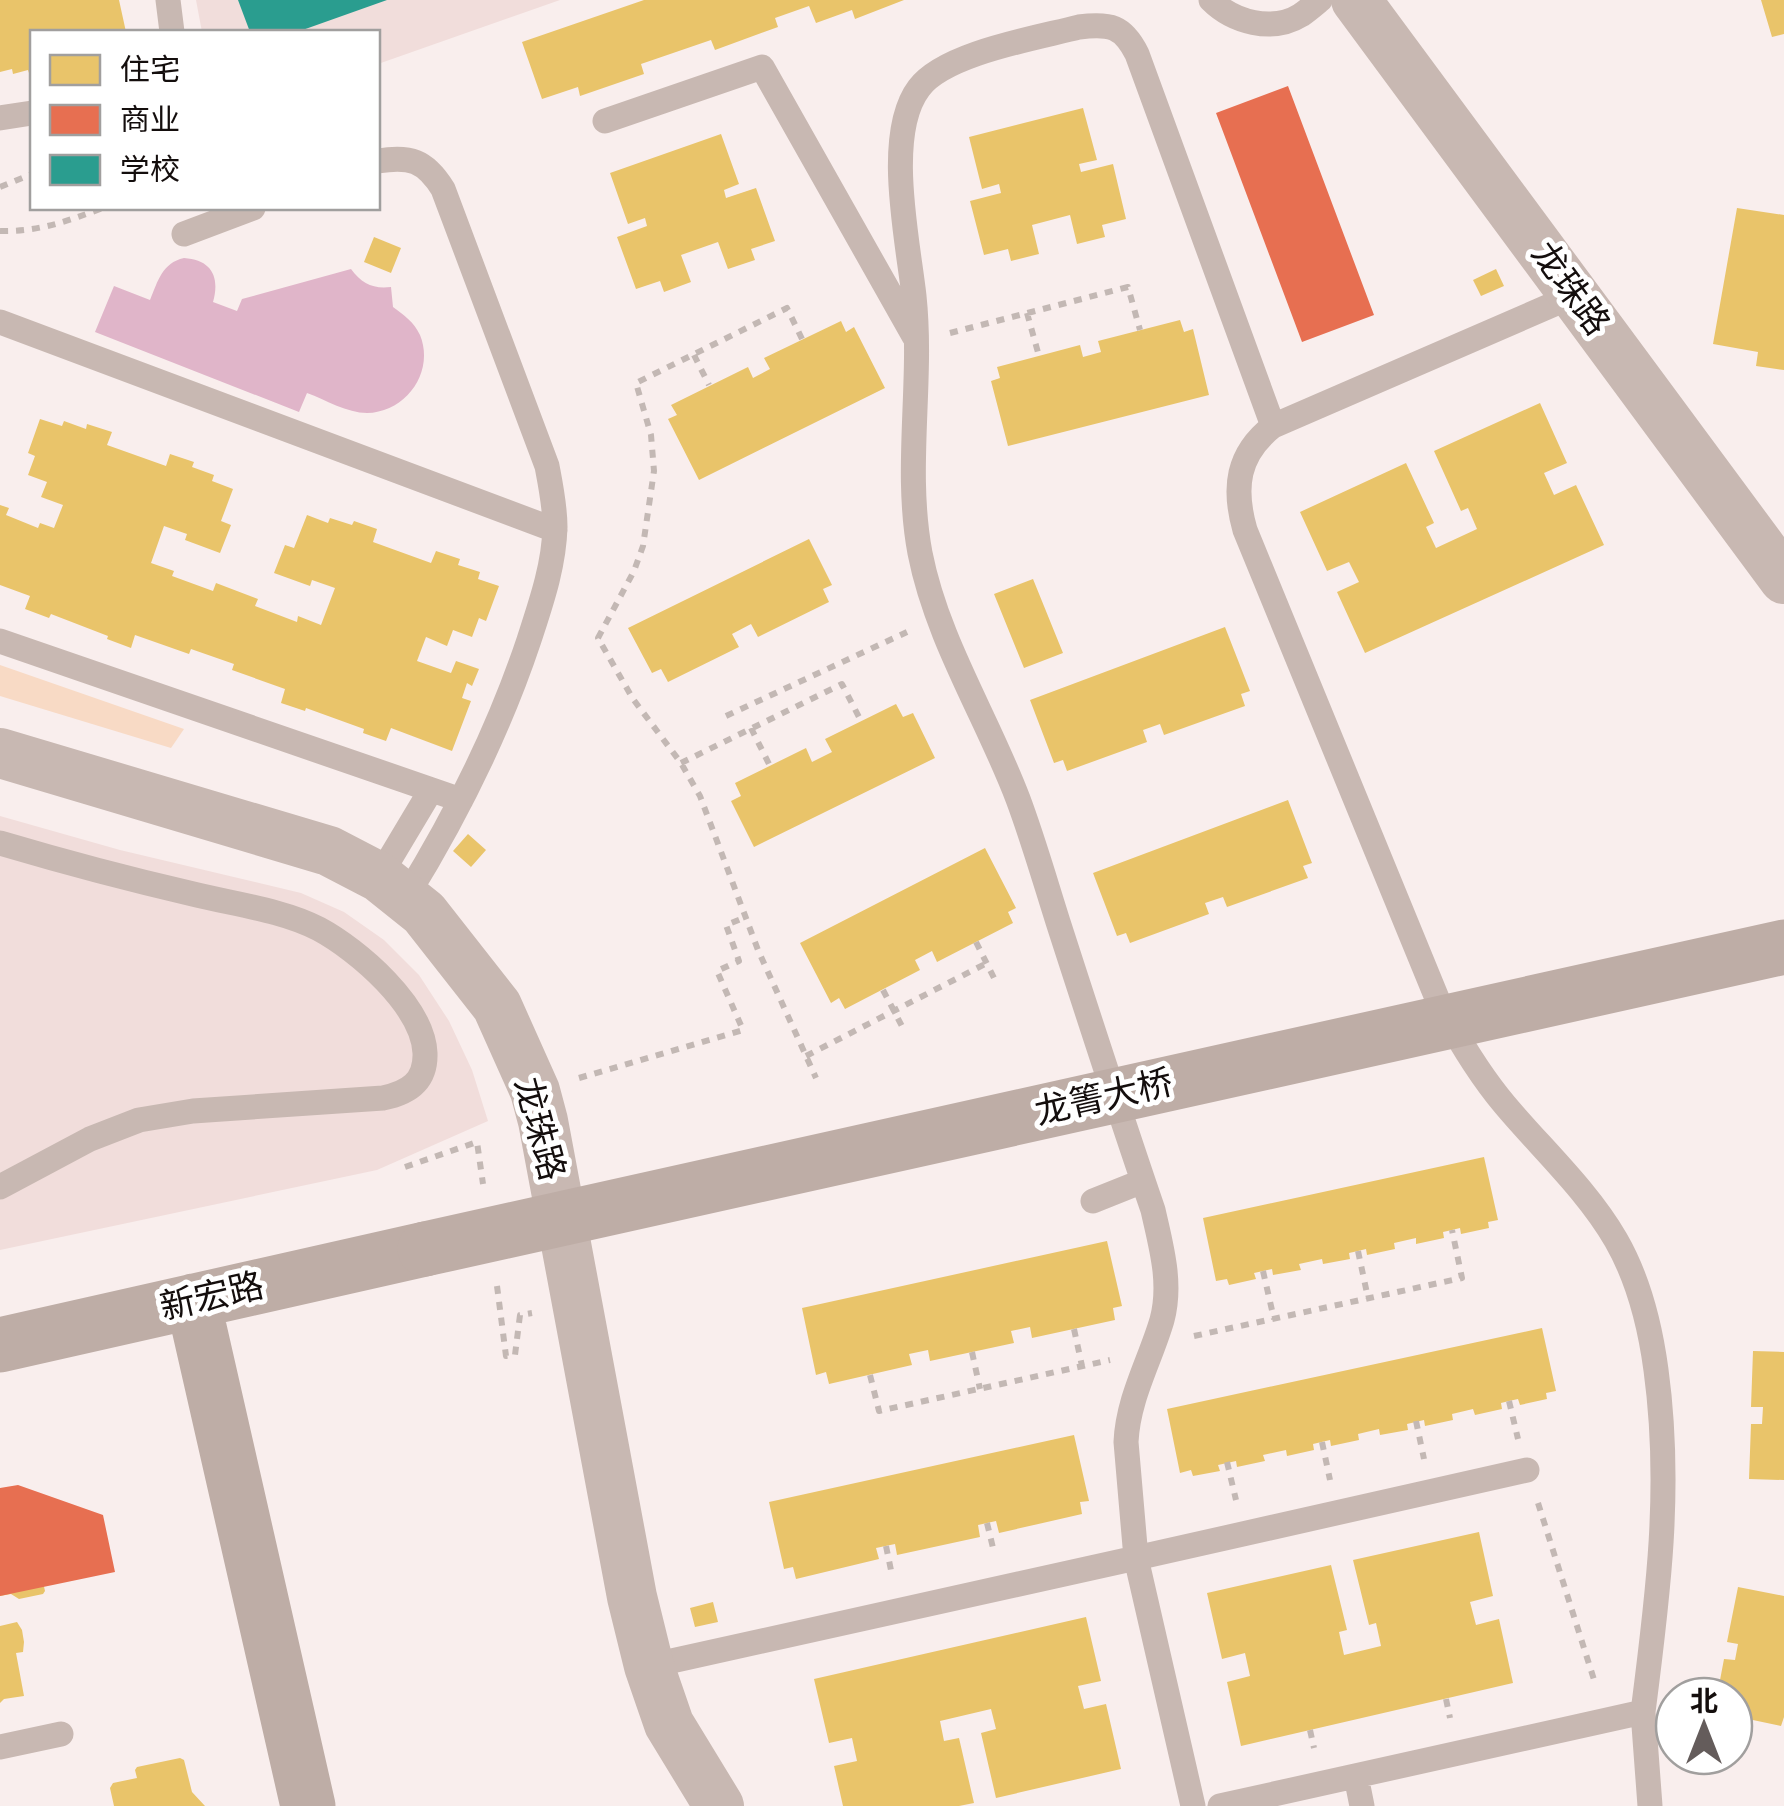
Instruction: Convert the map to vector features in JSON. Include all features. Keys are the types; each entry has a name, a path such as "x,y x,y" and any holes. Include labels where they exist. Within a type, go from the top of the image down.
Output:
{"main road":[{"name":"龙箐大桥","path":"424,1249 1784,948"},
{"name":"新宏路","path":"0,1345 424,1249"},
{"path":"193,1302 308,1806"}],"street":[{"name":"龙珠路","path":"1356,0 1784,579"},
{"name":"龙珠路","path":"0,753 329,851 392,886 424,914 496,1006 543,1120 632,1597 649,1666 669,1724 718,1806"}],"lane":[{"path":"168,0 172,30"},
{"path":"1210,0 1239,19 1259,24 1282,24 1299,17 1320,0"},
{"path":"1193,1806 1136,1558 1126,1442 1127,1422 1162,1318 1166,1277 1153,1210 1018,799 938,617 921,556 914,508 917,341 900,178 907,115 918,89 938,70 962,58 1079,27 1099,24 1116,28 1129,39 1273,426"},
{"path":"605,122 762,67 917,341"},
{"path":"0,118 30,113"},
{"path":"380,161 415,161 432,172 442,189 547,466 555,530 544,595 512,692 441,840 392,886"},
{"path":"184,234 248,210"},
{"path":"1575,295 1273,426 1252,446 1239,486 1241,516 1438,1003 1494,1091 1589,1201 1616,1240 1637,1285 1651,1335 1662,1416 1660,1588 1643,1712 1650,1806"},
{"path":"0,322 555,530"},
{"path":"0,641 461,800"},
{"path":"392,886 432,790"},
{"path":"0,844 316,927 355,951 391,987 419,1029 425,1063 418,1080 404,1094 193,1110 139,1120 90,1139 0,1187"},
{"path":"1093,1200 1143,1181"},
{"path":"649,1666 1527,1470"},
{"path":"1220,1806 1643,1712"},
{"path":"0,1747 61,1734"},
{"path":"1356,1776 1362,1806"}],"path":[{"path":"0,187 30,175"},
{"path":"0,231 26,232 97,210"},
{"path":"948,333 1128,287 1140,330"},
{"path":"802,339 787,308 636,383 651,436 654,471 643,546 598,638 633,700 685,761 746,917 816,1078"},
{"path":"1028,313 1038,356"},
{"path":"694,354 709,386"},
{"path":"726,716 938,617"},
{"path":"685,761 842,684 860,721"},
{"path":"751,728 770,766"},
{"path":"534,1091 743,1030 717,971 739,961 726,925 746,917"},
{"path":"976,942 997,984"},
{"path":"806,1056 985,961"},
{"path":"883,990 905,1032"},
{"path":"405,1168 477,1142 481,1170"},
{"path":"870,1374 878,1412 1462,1278 1452,1230"},
{"path":"1358,1250 1368,1298"},
{"path":"1264,1272 1274,1319"},
{"path":"498,1293 506,1356 515,1355 520,1315"},
{"path":"1074,1329 1082,1366"},
{"path":"972,1352 980,1389"},
{"path":"1509,1401 1517,1433"},
{"path":"1416,1422 1423,1454"},
{"path":"1322,1442 1328,1474"},
{"path":"1228,1462 1234,1494"},
{"path":"1527,1470 1606,1720"},
{"path":"987,1523 994,1556"},
{"path":"886,1546 892,1578"}],"shaded area":[{"path":"196,0 560,0 380,63 380,30 202,30"},
{"path":"184,258 201,262 212,271 213,302 237,311 242,299 351,269 368,284 391,287 393,307 412,323 424,349 424,363 414,388 394,406 367,413 307,393 299,412 95,332 114,286 150,300 166,268"},
{"path":"0,665 184,729 171,748 0,696"},
{"path":"0,816 120,850 301,893 344,912 384,940 419,975 449,1021 472,1070 488,1121 377,1170 0,1250"}],"building: 住宅":[{"path":"0,0 119,0 126,30 30,30 30,73 13,74 12,69 0,72"},
{"path":"644,0 904,0 855,19 852,10 816,23 809,6 775,18 778,27 715,50 711,40 641,64 644,74 580,96 578,87 542,99 522,42"},
{"path":"1761,0 1784,0 1784,34 1772,37"},
{"path":"1083,108 1097,160 1079,164 1081,172 1113,164 1126,219 1102,225 1105,237 1077,244 1070,215 1032,225 1039,254 1011,261 1008,249 984,255 970,201 1001,193 999,184 982,189 969,137"},
{"path":"721,134 739,184 724,190 726,198 756,188 775,241 751,249 755,260 728,269 718,242 681,255 691,282 664,292 660,281 636,289 617,237 647,226 645,218 628,224 610,173"},
{"path":"1737,208 1784,215 1784,370 1756,366 1758,352 1713,344"},
{"path":"374,237 401,248 391,273 364,262"},
{"path":"1496,269 1504,286 1481,296 1473,280"},
{"path":"1180,320 1184,332 1193,329 1209,395 1008,446 991,381 1000,378 997,367 1080,345 1083,357 1101,352 1098,341"},
{"path":"841,321 846,332 854,327 885,388 699,480 668,419 677,415 671,405 748,367 753,378 770,369 764,358"},
{"path":"1540,403 1567,463 1544,473 1554,495 1576,485 1604,545 1365,653 1337,592 1359,582 1349,562 1327,571 1300,512 1406,463 1434,523 1426,527 1436,548 1477,529 1468,508 1461,511 1434,451"},
{"path":"40,419 62,426 64,421 86,429 87,424 112,432 107,445 166,466 170,454 194,462 192,467 214,475 212,481 233,489 221,521 231,525 220,553 185,540 187,534 164,526 151,563 174,571 172,576 213,591 216,583 258,599 255,606 297,622 298,616 321,625 335,588 312,580 310,586 274,573 285,545 294,548 307,515 328,523 330,518 377,529 373,542 431,563 436,551 460,559 458,565 480,572 478,579 499,586 486,621 479,618 472,637 453,630 447,646 426,637 417,661 451,673 456,661 479,669 472,686 467,683 462,698 471,701 452,751 391,728 386,741 306,708 305,711 281,703 285,689 232,670 234,664 191,649 189,654 135,635 131,648 51,614 49,618 25,609 30,596 0,585 0,505 9,508 6,515 38,528 40,523 54,528 63,505 41,497 47,482 28,475 35,456 28,453"},
{"path":"809,539 832,585 823,589 829,602 758,637 751,624 732,634 739,647 668,682 661,669 652,673 628,628"},
{"path":"1033,579 1063,653 1024,668 994,594"},
{"path":"1225,627 1250,691 1241,694 1245,706 1164,735 1160,724 1143,730 1147,742 1067,771 1063,760 1054,763 1030,700"},
{"path":"896,704 903,717 913,713 935,758 754,847 731,801 741,796 735,783 806,748 812,762 832,752 825,739"},
{"path":"1288,800 1312,863 1303,866 1308,878 1227,907 1223,897 1205,903 1209,914 1130,943 1126,933 1117,936 1093,873"},
{"path":"468,834 486,850 471,867 453,851"},
{"path":"985,848 1016,908 1008,912 1013,923 937,962 932,951 915,960 920,970 845,1009 839,998 831,1003 800,943"},
{"path":"1484,1157 1498,1220 1488,1222 1489,1228 1461,1234 1460,1228 1443,1232 1444,1238 1416,1244 1416,1238 1394,1243 1395,1249 1367,1255 1366,1249 1349,1253 1350,1259 1299,1264 1301,1270 1273,1275 1272,1269 1254,1273 1256,1279 1229,1285 1227,1279 1216,1281 1203,1218"},
{"path":"1107,1241 1122,1306 1113,1308 1115,1320 1032,1338 1030,1327 1011,1331 1014,1343 930,1361 928,1350 909,1354 912,1365 829,1384 826,1372 816,1375 802,1308"},
{"path":"1542,1328 1556,1391 1546,1393 1547,1399 1520,1405 1518,1399 1501,1403 1502,1409 1475,1415 1473,1409 1452,1414 1453,1420 1425,1426 1424,1420 1407,1424 1408,1430 1380,1435 1379,1429 1358,1434 1359,1440 1331,1446 1330,1440 1313,1444 1314,1450 1287,1456 1286,1450 1263,1455 1265,1461 1237,1467 1236,1461 1218,1465 1220,1471 1193,1476 1191,1470 1180,1473 1167,1409"},
{"path":"1753,1351 1784,1352 1784,1480 1749,1479 1751,1424 1762,1424 1763,1407 1751,1407"},
{"path":"1074,1435 1089,1501 1080,1502 1082,1514 999,1533 996,1521 978,1525 980,1537 897,1555 895,1544 876,1548 879,1559 796,1579 793,1567 784,1569 769,1502"},
{"path":"0,1524 30,1525 43,1594 19,1599 11,1594 0,1596"},
{"path":"1479,1532 1493,1596 1470,1602 1476,1625 1499,1619 1513,1683 1241,1746 1227,1682 1250,1676 1245,1653 1222,1659 1207,1593 1331,1565 1347,1630 1339,1632 1344,1655 1381,1646 1376,1623 1369,1625 1353,1560"},
{"path":"1738,1587 1784,1596 1781,1726 1754,1720 1754,1676 1721,1676 1724,1659 1735,1660 1738,1644 1727,1642"},
{"path":"713,1602 718,1622 695,1627 690,1608"},
{"path":"1086,1617 1101,1681 1078,1686 1084,1709 1106,1704 1121,1769 996,1798 981,1733 996,1729 991,1709 940,1721 944,1741 959,1738 974,1803 843,1806 834,1766 857,1761 852,1738 829,1743 814,1679"},
{"path":"17,1622 24,1642 23,1652 16,1653 24,1696 0,1703 0,1626"},
{"path":"184,1760 192,1792 205,1806 114,1806 110,1788 113,1783 137,1778 137,1767"}],"building: 商业":[{"path":"1288,86 1374,315 1302,342 1216,113"},
{"path":"18,1485 103,1515 115,1572 0,1596 0,1488"}],"building: 学校":[{"path":"238,0 387,0 303,30 249,30"}]}
